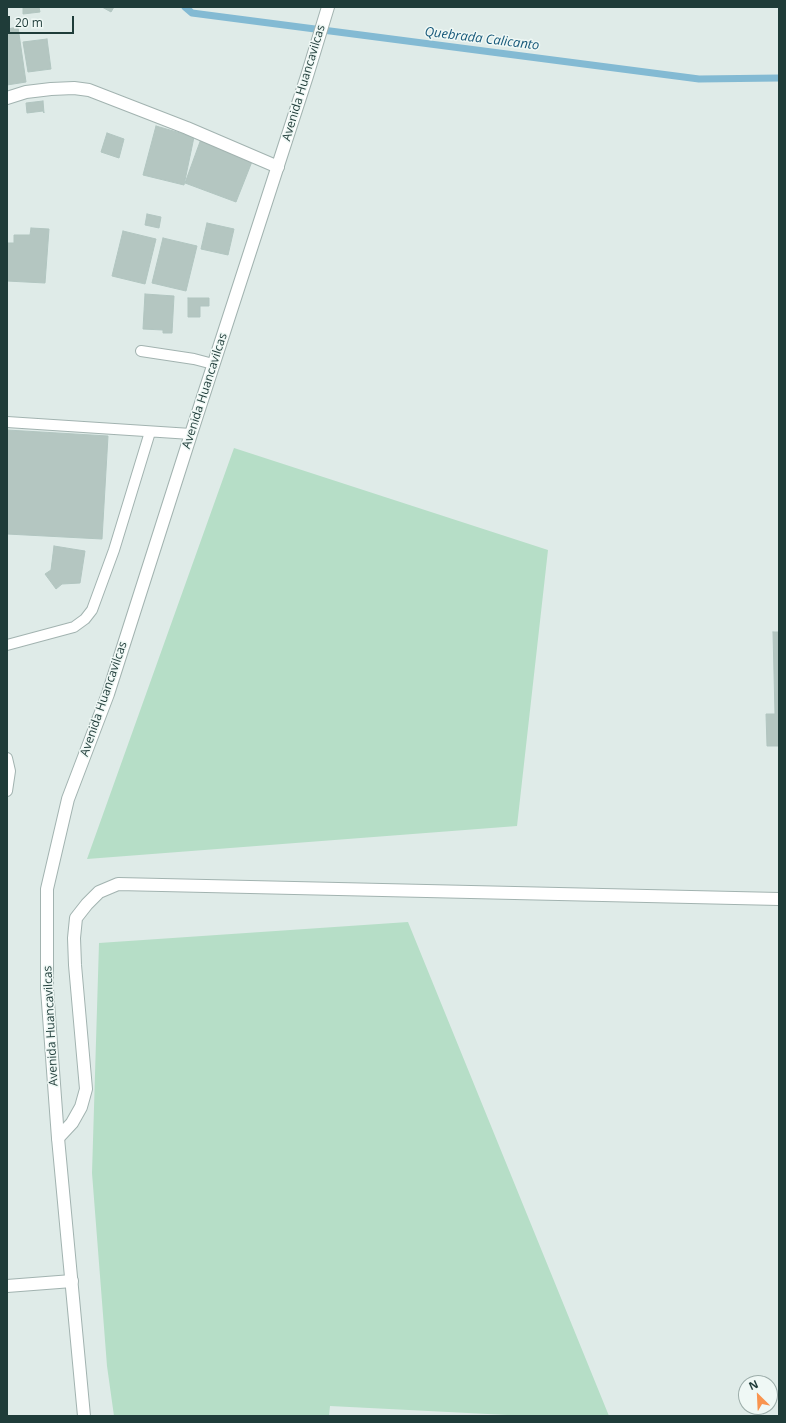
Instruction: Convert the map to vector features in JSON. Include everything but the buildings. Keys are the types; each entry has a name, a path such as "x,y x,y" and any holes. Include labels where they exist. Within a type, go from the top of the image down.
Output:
{"street":[{"name":"Avenida Huancavilcas","path":"84,1416 58,1138 47,989 47,890 68,799 108,694 190,434 278,167 328,7"},
{"path":"7,98 26,92 51,89 74,88 89,90 187,128 278,167"},
{"path":"58,1138 72,1123 81,1107 86,1089 74,965 76,918 99,892 118,884 779,900"},
{"path":"7,1286 72,1281"}],"lane":[{"path":"141,351 213,364"},
{"path":"7,422 190,434"},
{"path":"7,645 74,627 85,619 92,610 114,550 150,432"},
{"path":"7,758 10,771 7,791"}],"green space":[{"path":"234,448 548,550 517,826 87,859"},
{"path":"408,922 609,1416 527,1416 330,1406 329,1416 114,1416 107,1366 92,1173 99,943"}],"waterway":[{"name":"Quebrada Calicanto","path":"185,7 192,13 699,79 779,78"}]}
